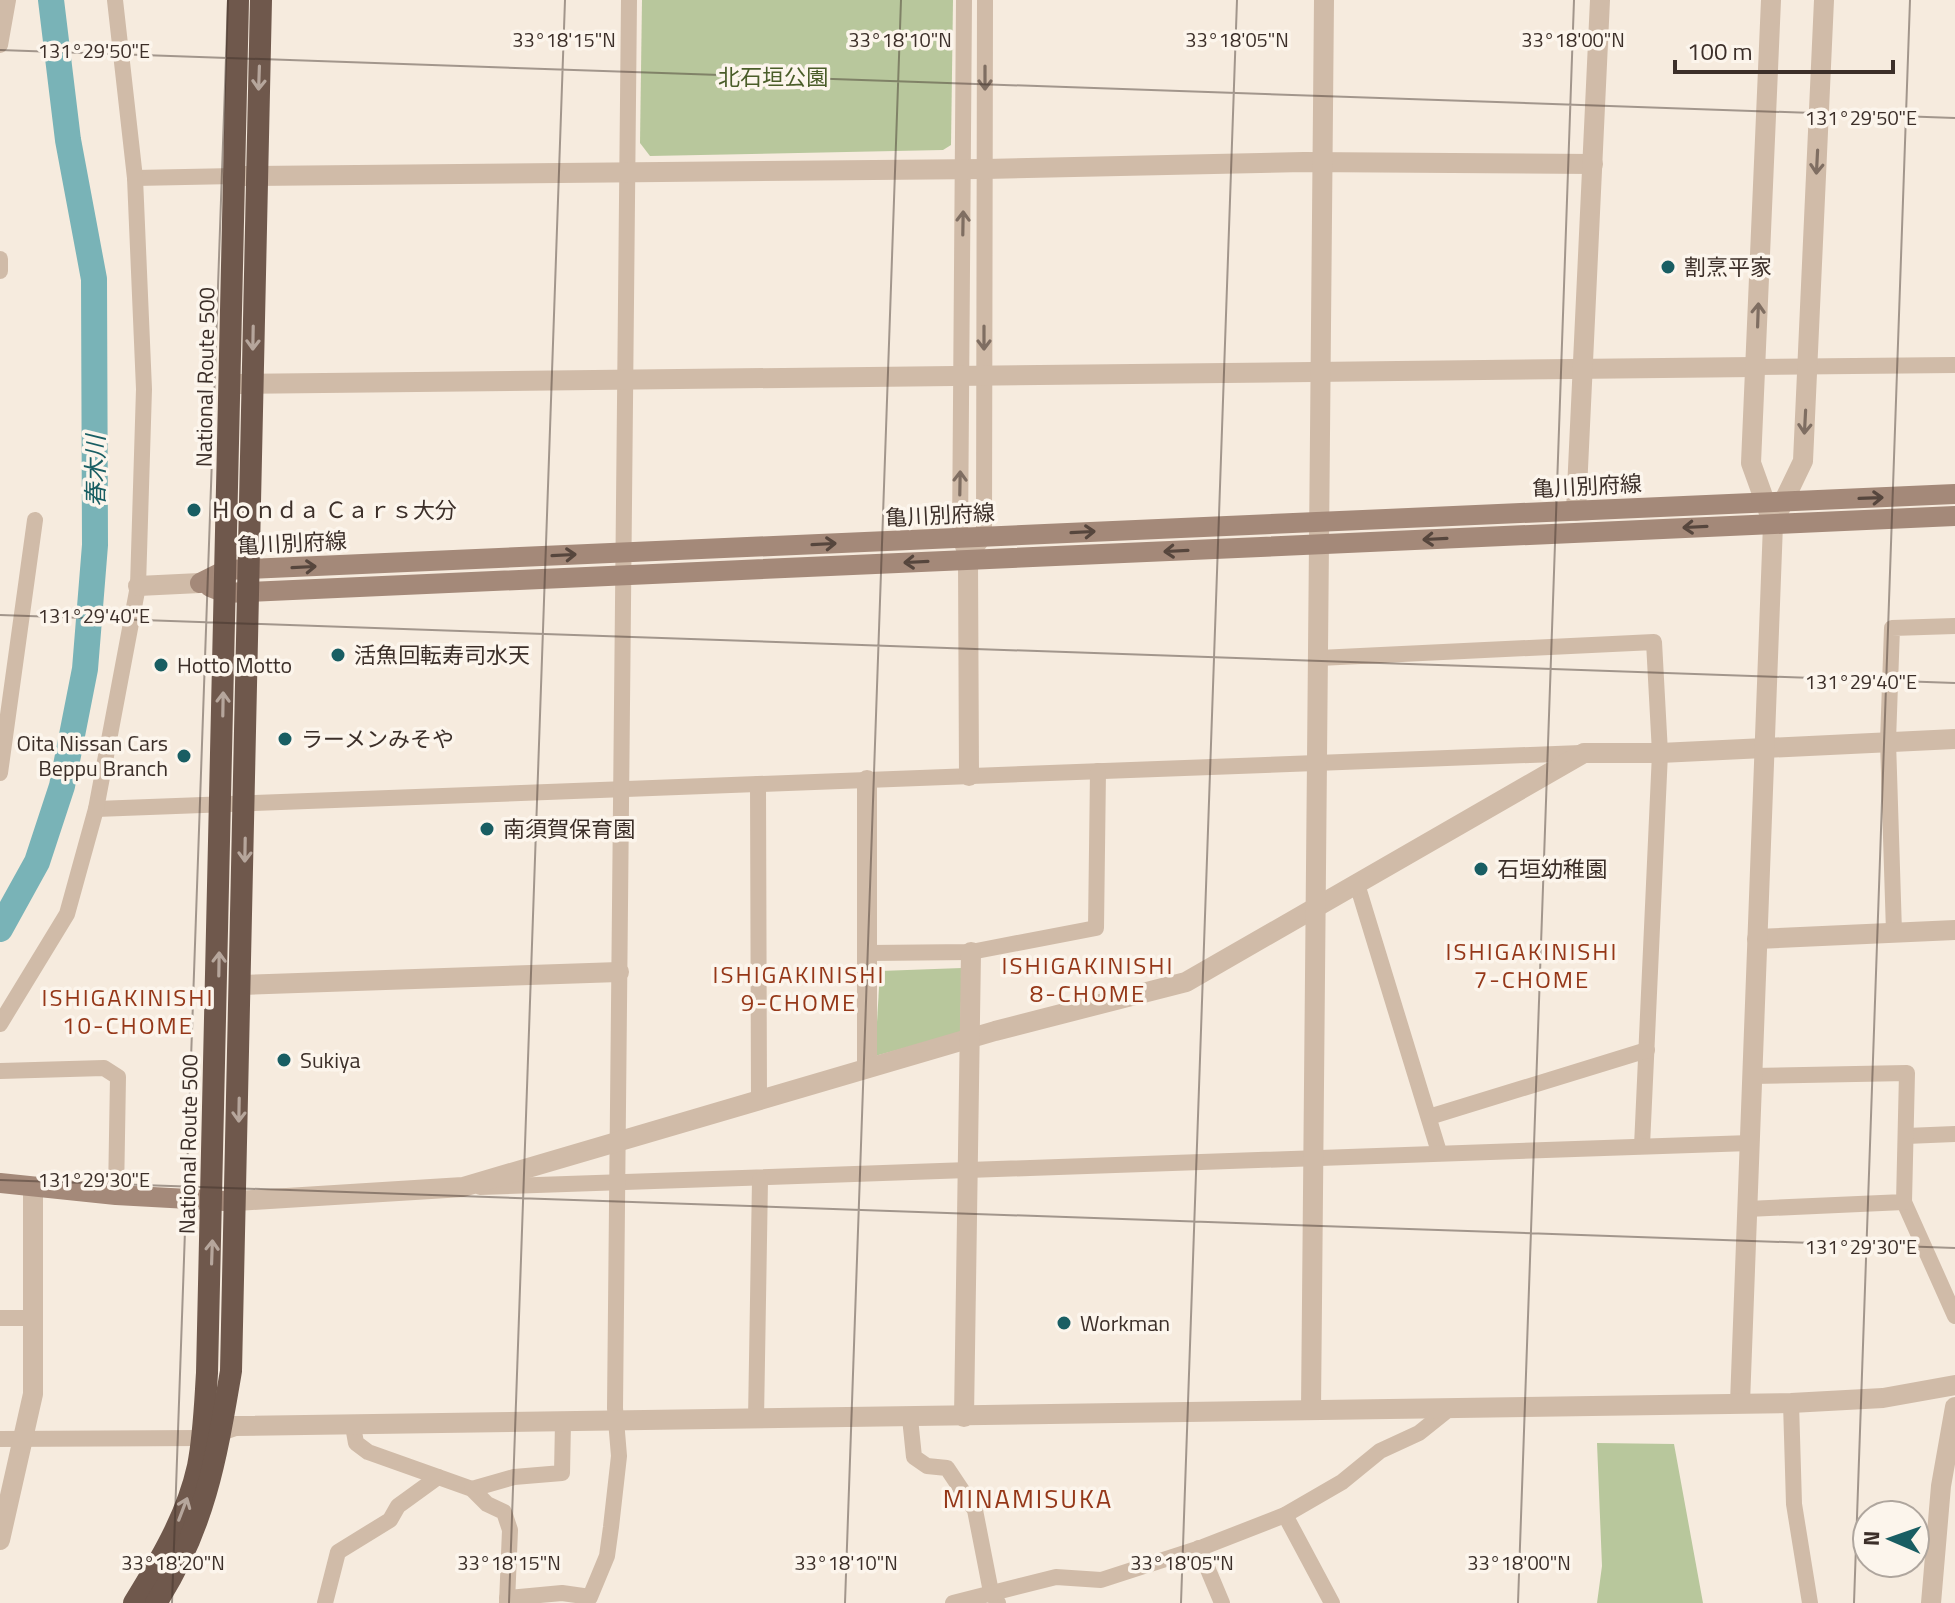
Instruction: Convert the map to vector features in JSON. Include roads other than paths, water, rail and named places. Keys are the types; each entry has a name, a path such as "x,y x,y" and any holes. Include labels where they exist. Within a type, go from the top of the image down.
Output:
{"highway":[{"name":"National Route 500","path":"238,0 237,35 246,176"},
{"name":"National Route 500","path":"134,1603 175,1532 212,1434 231,1371 249,592 242,384 246,176 261,0"},
{"name":"National Route 500","path":"156,1603 194,1536 208,1496 212,1434 213,1201 225,593 242,384"}],"main road":[{"name":"亀川別府線","path":"200,583 226,570 1955,494"},
{"name":"亀川別府線","path":"200,583 225,593 1955,516"},
{"path":"0,1183 116,1195 237,1201"}],"street":[{"path":"0,45 8,0"},
{"path":"0,1024 67,914 96,809 138,586 144,389 135,178 115,0"},
{"path":"237,35 248,0"},
{"path":"353,1426 356,1443 368,1452 472,1489 487,1504 504,1512 510,1530 507,1600 562,1593 590,1597 607,1556 619,1456 615,1421 629,0"},
{"path":"964,0 960,538 968,560 969,776"},
{"path":"968,560 984,537 985,0"},
{"path":"1311,1410 1324,0"},
{"path":"1576,511 1600,0"},
{"path":"1771,0 1751,463 1774,502"},
{"path":"1740,1403 1774,502 1803,461 1824,0"},
{"path":"135,178 1323,163 1593,164"},
{"path":"0,259 0,271"},
{"path":"242,384 1955,365"},
{"path":"0,773 35,520"},
{"path":"138,586 200,583"},
{"path":"1894,932 1888,741 1892,628 1955,626"},
{"path":"1319,658 1654,642 1660,753 1642,1146"},
{"path":"96,809 1584,753 1660,753 1955,739"},
{"path":"463,1187 970,1038 1186,982 1584,753"},
{"path":"869,953 971,952 1096,928 1098,771"},
{"path":"867,780 867,1068"},
{"path":"758,784 759,1100"},
{"path":"1357,884 1439,1152"},
{"path":"1757,939 1955,930"},
{"path":"964,1417 971,952"},
{"path":"242,985 619,972"},
{"path":"1429,1117 1647,1050"},
{"path":"0,1071 104,1068 118,1077 116,1195"},
{"path":"1752,1076 1907,1073 1904,1202 1955,1316"},
{"path":"1906,1136 1955,1134"},
{"path":"237,1201 463,1187 760,1180 1439,1152 1750,1143"},
{"path":"756,1420 760,1180"},
{"path":"0,1540 33,1394 33,1188"},
{"path":"1747,1209 1904,1202"},
{"path":"0,1318 33,1318"},
{"path":"0,1439 212,1434 235,1426 1791,1403 1883,1398 1955,1385"},
{"path":"1791,1403 1794,1504 1810,1603"},
{"path":"1931,1603 1941,1486 1951,1461 1955,1407"},
{"path":"953,1603 994,1597 1056,1577 1101,1580 1199,1548 1285,1515 1342,1482 1380,1451 1419,1433 1449,1409"},
{"path":"910,1418 914,1457 927,1466 947,1468 975,1510 994,1597"},
{"path":"472,1489 514,1477 562,1473 563,1422"},
{"path":"325,1603 338,1552 390,1520 398,1506 438,1477"},
{"path":"1285,1515 1332,1603"},
{"path":"1199,1548 1222,1603"}],"waterway":[{"name":"春木川","path":"0,929 37,862 62,786 85,669 95,545 94,279 68,140 51,0"}],"place":[{"name":"割烹平家","path":"1668,267"},
{"name":"Ｈｏｎｄａ Ｃａｒｓ大分","path":"194,510"},
{"name":"活魚回転寿司水天","path":"338,655"},
{"name":"Hotto Motto","path":"161,665"},
{"name":"ラーメンみそや","path":"285,739"},
{"name":"Oita Nissan Cars Beppu Branch","path":"184,756"},
{"name":"南須賀保育園","path":"487,829"},
{"name":"石垣幼稚園","path":"1481,869"},
{"name":"Sukiya","path":"284,1060"},
{"name":"Workman","path":"1064,1323"}],"district":[{"name":"ISHIGAKINISHI 7-CHOME","path":"1532,965"},
{"name":"ISHIGAKINISHI 8-CHOME","path":"1088,979"},
{"name":"ISHIGAKINISHI 9-CHOME","path":"799,988"},
{"name":"ISHIGAKINISHI 10-CHOME","path":"128,1011"},
{"name":"MINAMISUKA","path":"1028,1498"}],"park label":[{"name":"北石垣公園","path":"773,77"}]}
